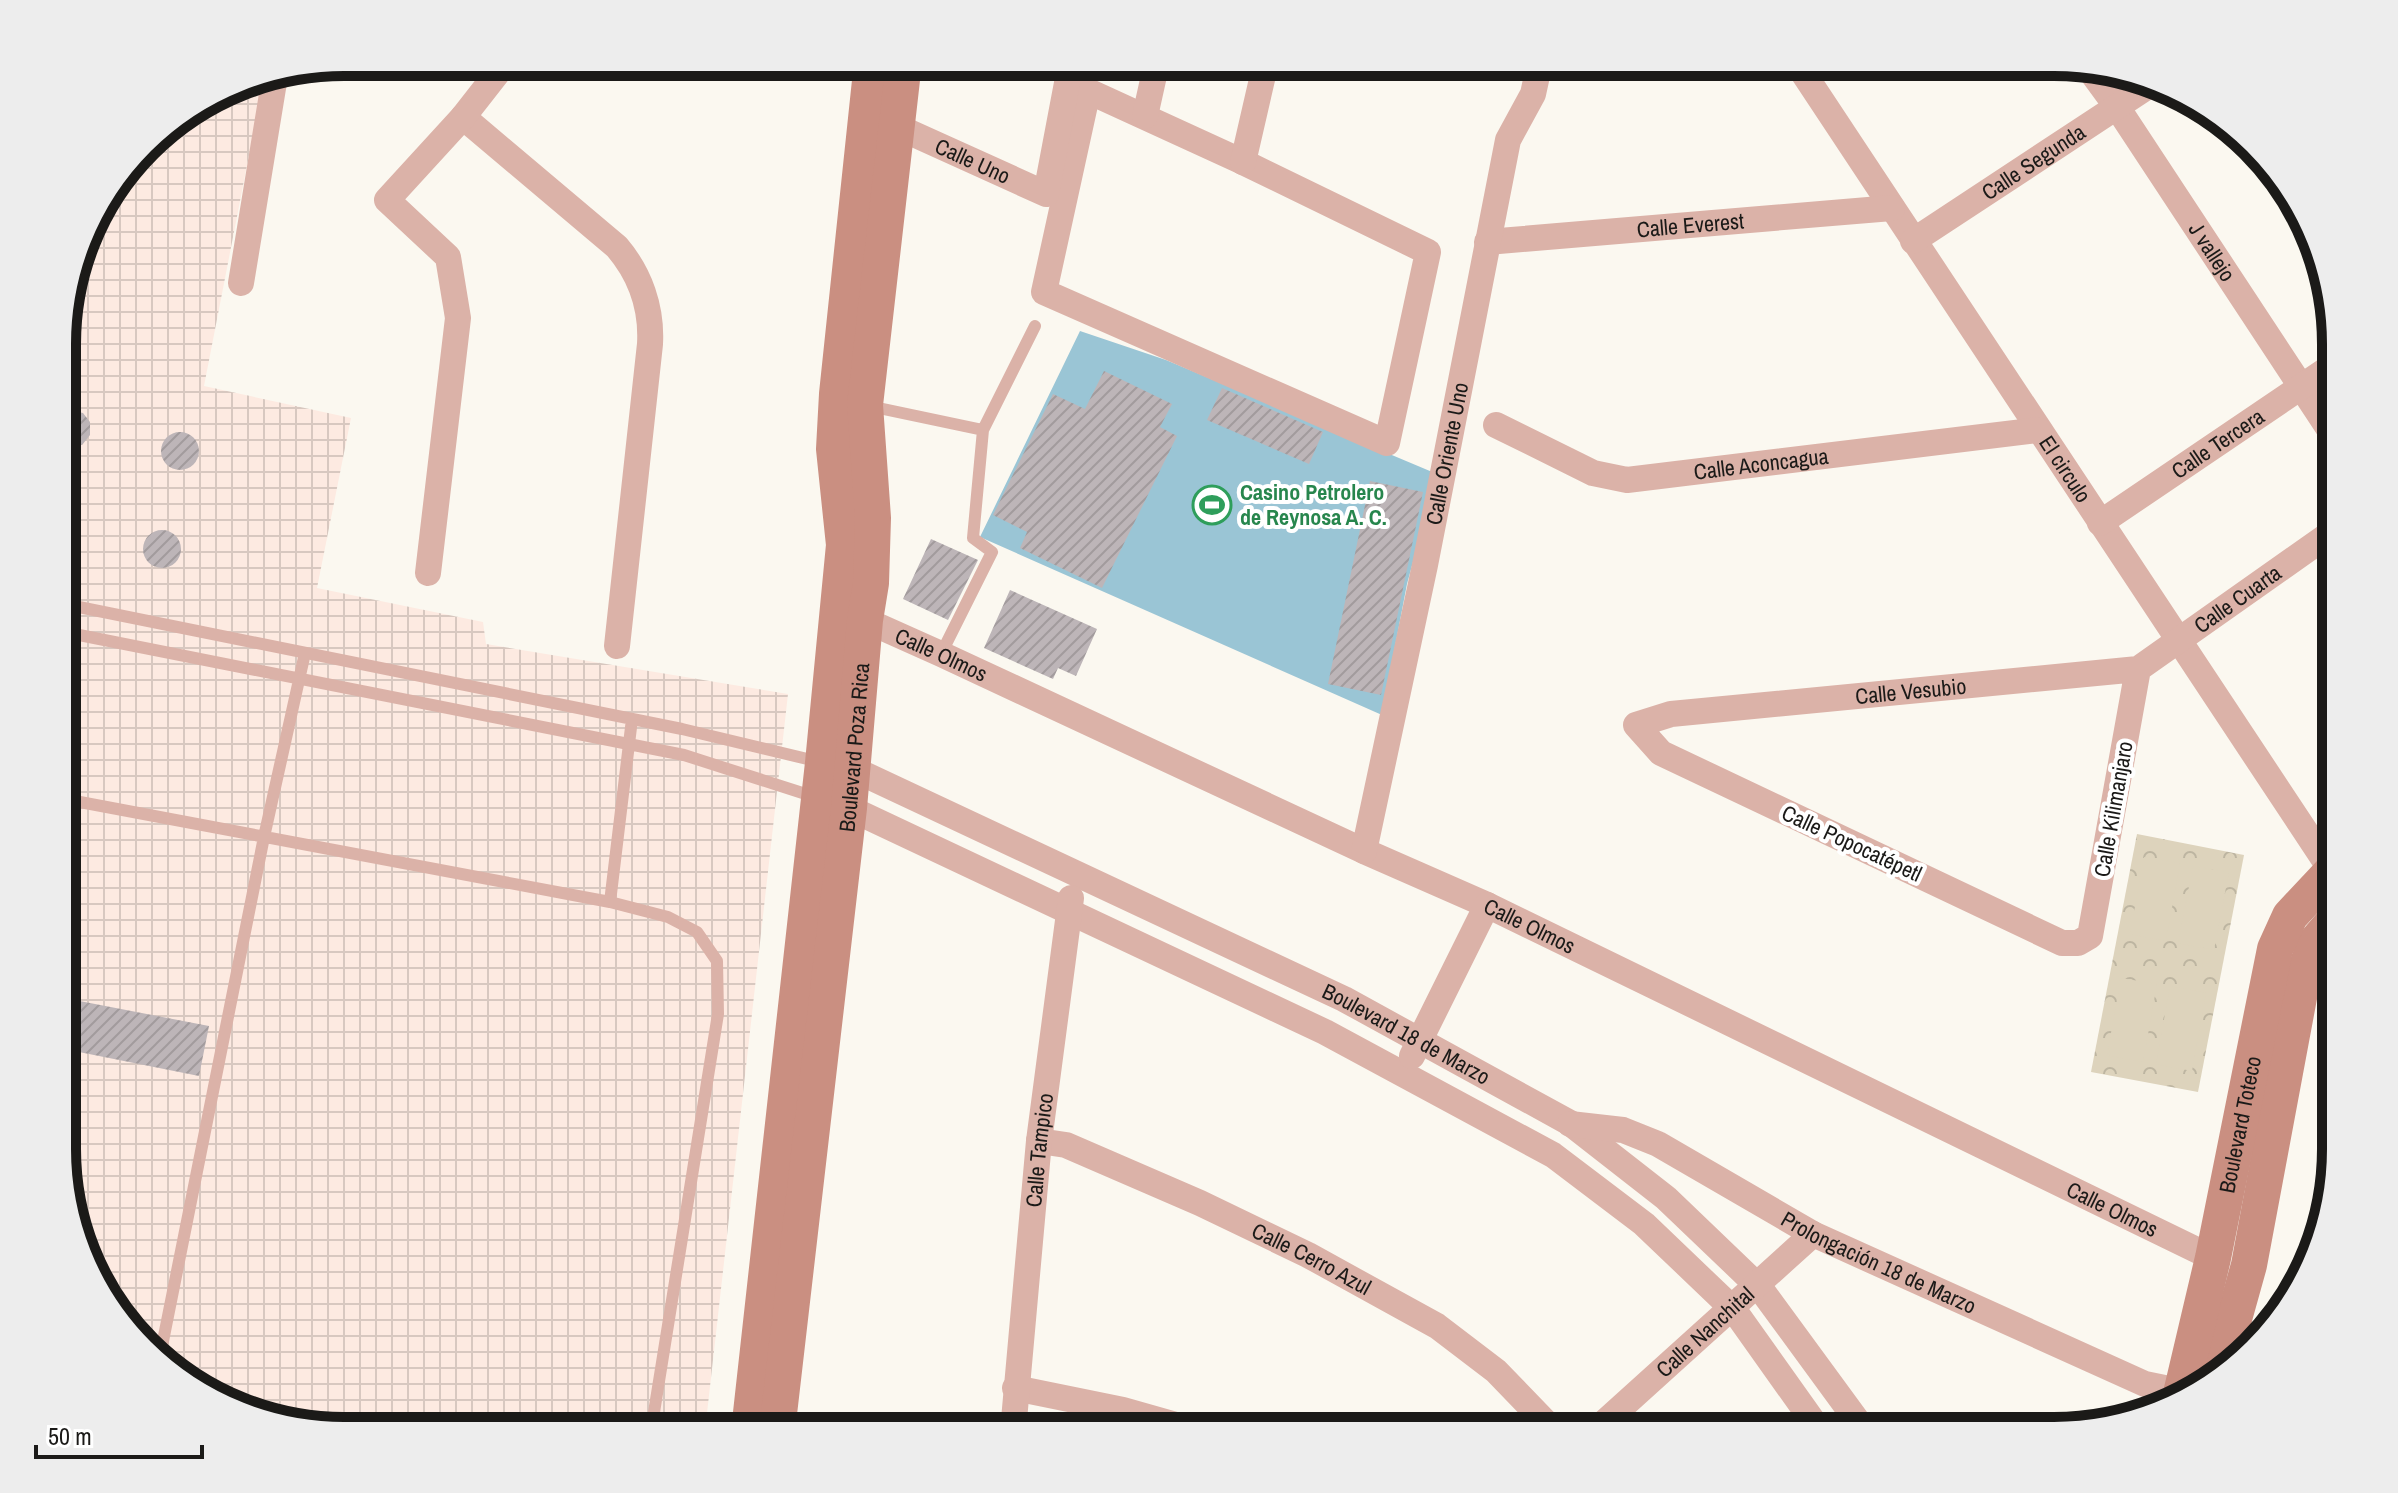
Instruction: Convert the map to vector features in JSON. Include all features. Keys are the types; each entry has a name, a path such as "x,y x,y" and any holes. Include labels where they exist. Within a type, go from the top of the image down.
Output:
{"main road":[{"name":"Boulevard Poza Rica","path":"751,1417 838,766 851,617 834,449 871,76"},
{"name":"Boulevard Poza Rica","path":"851,617 873,544 865,405 903,76"},
{"name":"Boulevard Poza Rica","path":"778,1417 833,803"},
{"name":"Boulevard Toteco","path":"2188,1381 2275,949 2290,916 2321,885"},
{"name":"Boulevard Toteco","path":"2224,1356 2249,1265 2303,976 2321,936"}],"street":[{"path":"428,573 458,318 448,257 387,200 463,117 495,76"},
{"name":"Calle Uno","path":"898,127 1046,194 1068,76"},
{"path":"1145,116 1154,76"},
{"path":"1243,162 1263,76"},
{"name":"Calle Oriente Uno","path":"1364,851 1459,396 1508,140 1533,94 1537,76"},
{"name":"El circulo","path":"1805,76 2177,641 2321,853"},
{"name":"J vallejo","path":"2097,80 2321,416"},
{"path":"241,283 273,85"},
{"path":"1088,91 1145,116 1428,252 1387,443 1044,292 1088,91"},
{"name":"Calle Segunda","path":"1913,241 2141,91"},
{"path":"463,117 617,247 636,275 646,301 650,344 617,646"},
{"name":"Calle Everest","path":"1487,242 1892,208"},
{"name":"Calle Tercera","path":"2100,523 2321,373"},
{"name":"Calle Aconcagua","path":"1496,425 1593,473 1627,480 2038,430"},
{"name":"Calle Cuarta","path":"2177,641 2321,540"},
{"name":"Calle Olmos","path":"851,617 941,654 1487,905 2213,1258"},
{"path":"2138,669 2177,641"},
{"name":"Calle Vesubio","path":"1636,725 1671,714 2138,669"},
{"name":"Calle Kilimanjaro","path":"2078,943 2090,936 2138,669"},
{"name":"Calle Popocatépetl","path":"1636,725 1661,753 2062,943 2078,943"},
{"name":"Boulevard 18 de Marzo","path":"838,766 1076,872 1344,999 1570,1123 1666,1198 1757,1285 1854,1416"},
{"name":"Boulevard 18 de Marzo","path":"833,803 1325,1032 1553,1155 1644,1224 1732,1308 1809,1416"},
{"name":"Calle Tampico","path":"1014,1417 1039,1141 1076,872"},
{"path":"1402,1074 1487,905"},
{"name":"Prolongación 18 de Marzo","path":"1570,1123 1623,1130 1658,1144 1813,1234 2145,1384 2170,1390"},
{"name":"Calle Cerro Azul","path":"1039,1141 1066,1145 1200,1203 1308,1255 1437,1326 1496,1371 1540,1416"},
{"name":"Calle Nanchital","path":"1611,1416 1813,1234"},
{"path":"1015,1388 1150,1417"}],"lane":[{"path":"941,654 992,552 973,538 983,430 1035,326"},
{"path":"865,405 983,430"},
{"path":"76,606 632,719 838,766"},
{"path":"76,634 684,755 833,803"},
{"path":"162,1345 264,837 305,653"},
{"path":"610,902 632,719"},
{"path":"76,801 610,902 668,917 697,932 717,961 718,1014 653,1417"}],"shaded area":[{"path":"262,89 204,386 351,418 317,588 483,622 486,644 788,694 707,1417 309,1415 258,1403 226,1389 195,1372 167,1350 121,1298 104,1267 90,1235 81,1201 76,1149 78,309 96,242 121,195 143,167 195,121"}],"green space":[{"path":"2137,834 2244,855 2198,1092 2091,1072"},
{"path":"2144,857 2180,863 2166,941 2130,934"},
{"path":"2193,866 2229,872 2214,950 2178,943"},
{"path":"2121,978 2157,984 2143,1062 2107,1055"},
{"path":"2170,986 2206,993 2192,1071 2156,1064"}],"water":[{"name":"Casino Petrolero de Reynosa A. C.","path":"1080,331 1166,360 1437,474 1407,584 1382,715 980,537"}],"building":[{"path":"1104,371 1172,404 1160,427 1177,436 1102,588 1020,548 1027,532 993,515 1053,394 1085,409"},
{"path":"1222,388 1323,432 1309,464 1207,420"},
{"path":"76,412 83,413 90,422 90,435 82,445 76,446"},
{"path":"180,432 193,438 199,451 193,464 180,470 167,464 161,451 167,438"},
{"path":"1370,481 1423,492 1381,695 1328,684"},
{"path":"162,530 175,536 181,549 175,562 162,568 149,562 143,549 149,536"},
{"path":"931,539 978,560 948,620 903,599"},
{"path":"1010,590 1097,629 1076,676 1058,668 1053,679 984,648"},
{"path":"76,1000 209,1026 199,1076 76,1051"}],"place":[{"name":"Casino Petrolero de Reynosa A. C.","path":"1212,505"}]}
